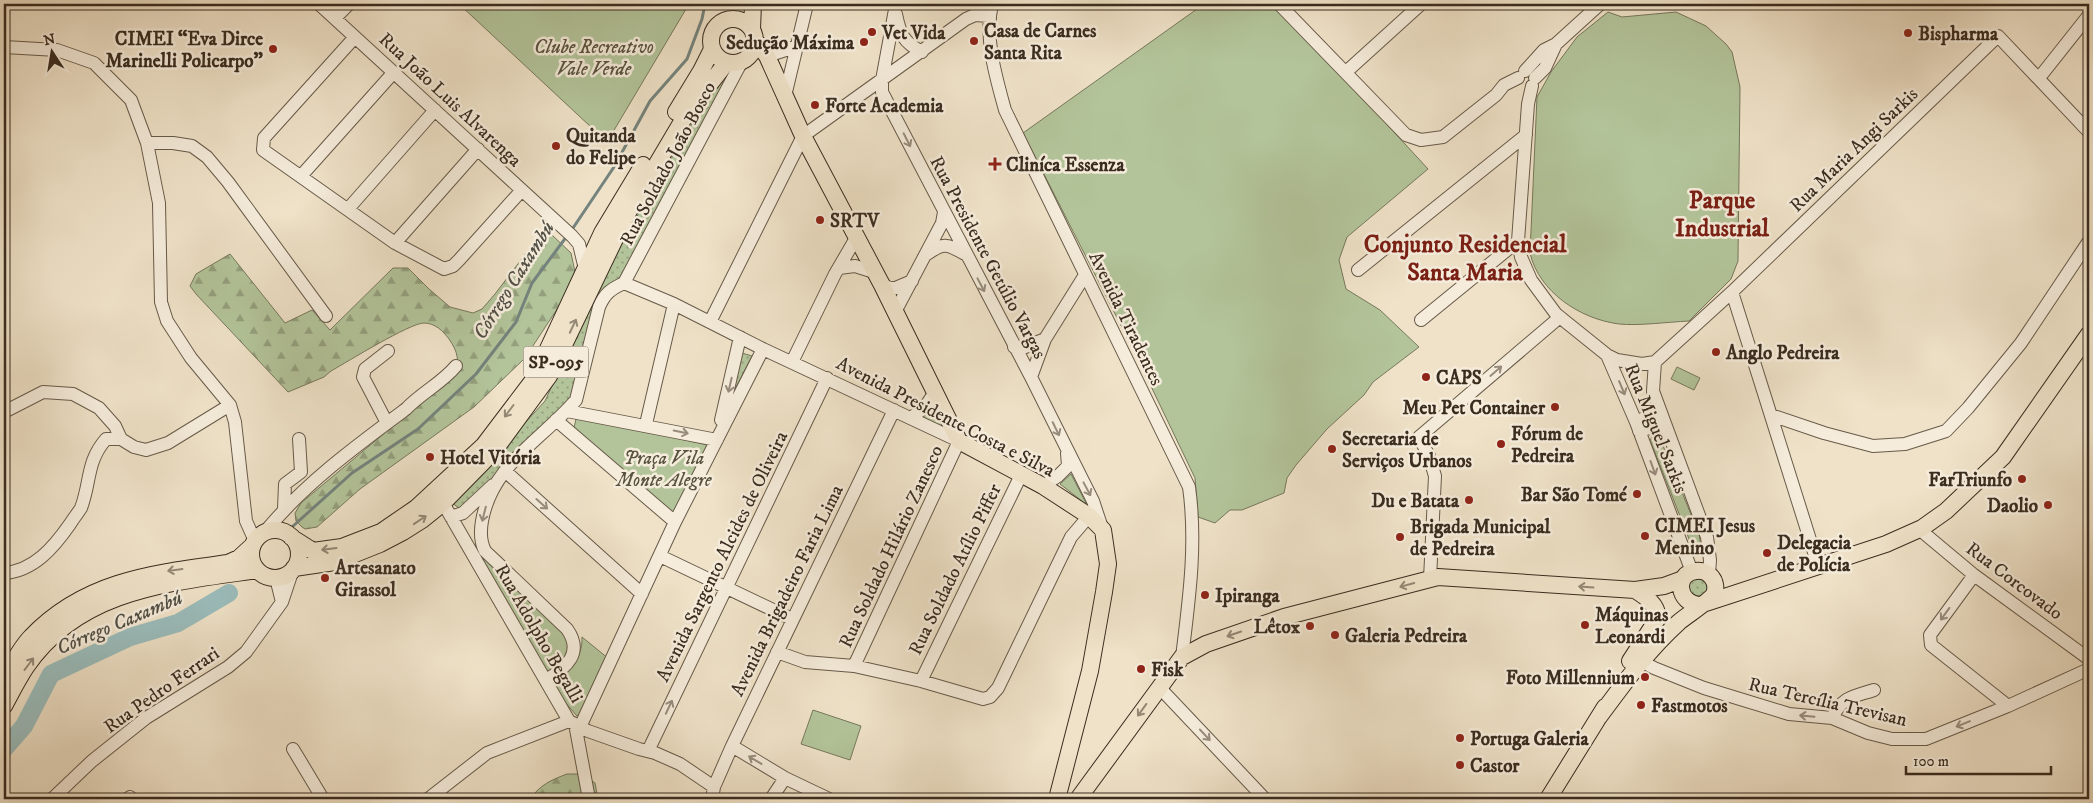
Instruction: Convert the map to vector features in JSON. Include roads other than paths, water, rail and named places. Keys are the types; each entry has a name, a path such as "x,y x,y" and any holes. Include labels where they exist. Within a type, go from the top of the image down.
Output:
{"main road":[{"name":"SP-095","path":"257,540 278,530 313,551 342,548 363,540 381,532 416,508 484,446 534,379 602,233 701,71 712,49 713,32 722,22 730,4"},
{"path":"745,4 751,31 767,56 803,136 878,278 959,441"},
{"path":"751,31 752,4"},
{"path":"722,22 735,19 751,31"},
{"name":"SP-095","path":"276,578 293,570 335,562 380,544 422,520 443,503 494,451 550,376 626,216 687,113 739,61 751,54 751,31"},
{"path":"712,49 717,56 739,61 782,92"},
{"path":"1688,576 1681,590 1682,595 1690,603 1703,604 1886,544 1919,529 1946,511 2003,457 2089,334"},
{"name":"Avenida Presidente Costa e Silva","path":"959,441 1022,473 1089,516 1103,530"},
{"path":"1059,798 1090,671 1104,592 1108,564 1103,530"},
{"path":"292,537 296,542 299,555 293,570"},
{"path":"257,540 251,559 257,570 268,577 276,578"},
{"path":"4,678 30,638 52,618 74,602 107,586 136,577 228,563 239,558 257,540"},
{"path":"4,706 26,666 49,639 75,617 100,604 150,587 257,570"},
{"path":"1078,799 1182,657 1206,644 1284,617 1438,578 1635,590 1664,586 1701,571 1725,586 1743,586 1777,580"},
{"path":"1600,716 1641,661 1679,622 1710,600 1715,589 1711,576"},
{"path":"1548,799 1600,716 1631,659 1654,627 1658,618 1658,610 1654,603 1635,590"}],"street":[{"name":"Rua João Luis Alvarenga","path":"319,4 571,235"},
{"path":"335,18 349,4"},
{"path":"782,92 798,46 806,4"},
{"path":"1279,4 1406,135 1421,140 1443,137 1496,95 1504,85 1527,80 1544,68 1556,44 1600,4"},
{"path":"1346,72 1420,4"},
{"path":"896,6 902,38 910,46 922,52"},
{"path":"882,80 896,6"},
{"path":"710,322 803,136 966,19 990,10"},
{"name":"Avenida Tiradentes","path":"990,10 994,70 1004,110 1189,487 1193,515 1193,559 1182,657"},
{"path":"2089,15 2039,78 2089,132"},
{"name":"Rua Maria Angi Sarkis","path":"1655,362 1732,292 1998,36 2039,78"},
{"path":"355,37 264,138 263,150 395,243 444,269 453,266 522,190"},
{"path":"767,56 798,46"},
{"path":"4,47 57,50 94,63 131,100 147,144 159,203 161,302 167,321 191,358 230,405 235,422 246,522 257,540 284,509 341,459 450,373 456,366"},
{"name":"Rua Soldado João Bosco","path":"624,283 739,61"},
{"path":"301,176 394,72"},
{"name":"Rua Presidente Getúlio Vargas","path":"882,80 882,92 965,254 1031,377 1093,501 1103,530"},
{"path":"1527,80 1528,104 1518,241 1521,257 1531,280 1560,317 1607,354 1628,363 1655,362 1652,391 1707,537 1711,576"},
{"path":"348,210 435,110"},
{"path":"1358,270 1526,135"},
{"path":"147,144 173,143 192,146 207,157 228,182 326,316"},
{"path":"395,243 478,149"},
{"path":"895,312 942,224 944,212"},
{"path":"571,235 586,239 602,233"},
{"path":"571,235 579,244 585,269"},
{"path":"792,362 856,238"},
{"path":"1421,320 1518,241"},
{"path":"1771,415 1824,433 1873,446 1905,444 1946,431 1968,408 2021,343 2089,241"},
{"path":"927,254 937,246 948,244 965,254"},
{"path":"839,268 856,266 893,288 912,281"},
{"path":"1031,377 1045,339 1085,275"},
{"path":"451,518 463,512 495,484 529,444 576,400 599,307 604,295 612,288 624,283"},
{"name":"Avenida Presidente Costa e Silva","path":"624,283 674,304 763,349 959,441"},
{"path":"1732,292 1818,566"},
{"path":"1063,309 1074,300 1086,296 1096,297"},
{"path":"646,424 674,304"},
{"path":"1430,579 1435,476 1429,456 1419,437 1560,317"},
{"path":"717,440 740,337"},
{"path":"1014,347 1023,348 1045,339"},
{"path":"589,799 575,724 642,594 675,522 763,349"},
{"path":"387,423 363,378 364,369 388,351"},
{"name":"Rua Miguel Sarkis","path":"1607,354 1638,426 1688,576"},
{"name":"Avenida Sargento Alcides de Oliveira","path":"648,751 725,587 828,378"},
{"path":"4,412 43,392 73,394 100,408 121,439 134,447 146,450 168,443 230,405"},
{"path":"911,418 925,407 935,392"},
{"path":"567,410 646,424 717,440"},
{"name":"Avenida Brigadeiro Faria Lima","path":"713,793 732,746 792,619 894,410"},
{"path":"1638,426 1657,426 1661,418"},
{"path":"556,420 675,522"},
{"path":"4,573 14,572 34,564 58,541 80,508 96,450 106,439 121,439"},
{"path":"284,509 285,484 300,472 299,439"},
{"name":"Rua Soldado Hilário Zanesco","path":"854,666 959,441"},
{"path":"1043,486 1058,476 1068,466 1066,450"},
{"path":"506,471 642,594"},
{"name":"Rua Soldado Atílio Piffer","path":"921,681 1022,473"},
{"path":"495,484 484,511 476,547 485,551 567,629 573,638 574,644 569,662 558,673 546,680"},
{"name":"Rua Adolpho Begalli","path":"443,503 451,518 476,547 546,680 575,724 680,764 713,793"},
{"path":"777,652 805,662 854,666 921,681 983,699 990,697 998,688 1071,537 1089,516"},
{"name":"Rua Corcovado","path":"1919,529 1974,575 2089,659"},
{"path":"660,556 792,619"},
{"name":"Rua Pedro Ferrari","path":"52,799 92,761 146,718 228,667 246,652 282,602 293,570"},
{"path":"1974,575 1930,635 1931,645 2008,706"},
{"path":"276,578 282,602"},
{"name":"Rua Tercília Trevisan","path":"1641,661 1704,688 1789,714 1832,718 1868,733 1892,738 1921,740 2008,706 2089,668"},
{"path":"1160,687 1265,799"},
{"path":"1832,718 1838,705 1847,699 1874,690"},
{"path":"428,799 487,753 575,724"},
{"path":"732,746 785,778 829,799"},
{"path":"293,749 324,799"},
{"path":"771,799 785,778"},
{"path":"61,799 67,785"}],"waterway":[{"name":"Córrego Caxambú","path":"571,231 614,167 650,101 687,59 702,19 705,4"},
{"name":"Córrego Caxambú","path":"292,527 352,473 418,429 476,374 516,322 532,283 567,236"},
{"name":"Córrego Caxambú","path":"4,749 24,726 51,674 130,637 178,623 229,593"}],"place":[{"name":"Vet Vida","path":"872,32"},
{"name":"Bispharma","path":"1908,33"},
{"name":"Casa de Carnes Santa Rita","path":"974,41"},
{"name":"Sedução Máxima","path":"864,42"},
{"name":"CIMEI “Eva Dirce Marinelli Policarpo”","path":"273,49"},
{"name":"Forte Academia","path":"815,105"},
{"name":"Quitanda do Felipe","path":"556,146"},
{"name":"Cliníca Essenza","path":"995,164"},
{"name":"SRTV","path":"820,220"},
{"name":"Anglo Pedreira","path":"1716,352"},
{"name":"CAPS","path":"1426,377"},
{"name":"Meu Pet Container","path":"1555,407"},
{"name":"Fórum de Pedreira","path":"1501,444"},
{"name":"Secretaria de Serviços Urbanos","path":"1332,449"},
{"name":"Hotel Vitória","path":"430,457"},
{"name":"FarTriunfo","path":"2022,479"},
{"name":"Bar São Tomé","path":"1637,494"},
{"name":"Du e Batata","path":"1469,500"},
{"name":"Daolio","path":"2048,505"},
{"name":"CIMEI Jesus Menino","path":"1645,536"},
{"name":"Brigada Municipal de Pedreira","path":"1400,537"},
{"name":"Delegacia de Polícia","path":"1767,553"},
{"name":"Artesanato Girassol","path":"325,578"},
{"name":"Ipiranga","path":"1205,595"},
{"name":"Máquinas Leonardi","path":"1585,625"},
{"name":"Lêtox","path":"1310,626"},
{"name":"Galeria Pedreira","path":"1335,635"},
{"name":"Fisk","path":"1141,669"},
{"name":"Foto Millennium","path":"1645,677"},
{"name":"Fastmotos","path":"1641,705"},
{"name":"Portuga Galeria","path":"1460,738"},
{"name":"Castor","path":"1460,765"}],"district":[{"name":"Parque Industrial","path":"1722,214"},
{"name":"Conjunto Residencial Santa Maria","path":"1465,258"}],"park label":[{"name":"Clube Recreativo Vale Verde","path":"594,57"},
{"name":"Praça Vila Monte Alegre","path":"664,468"}]}
